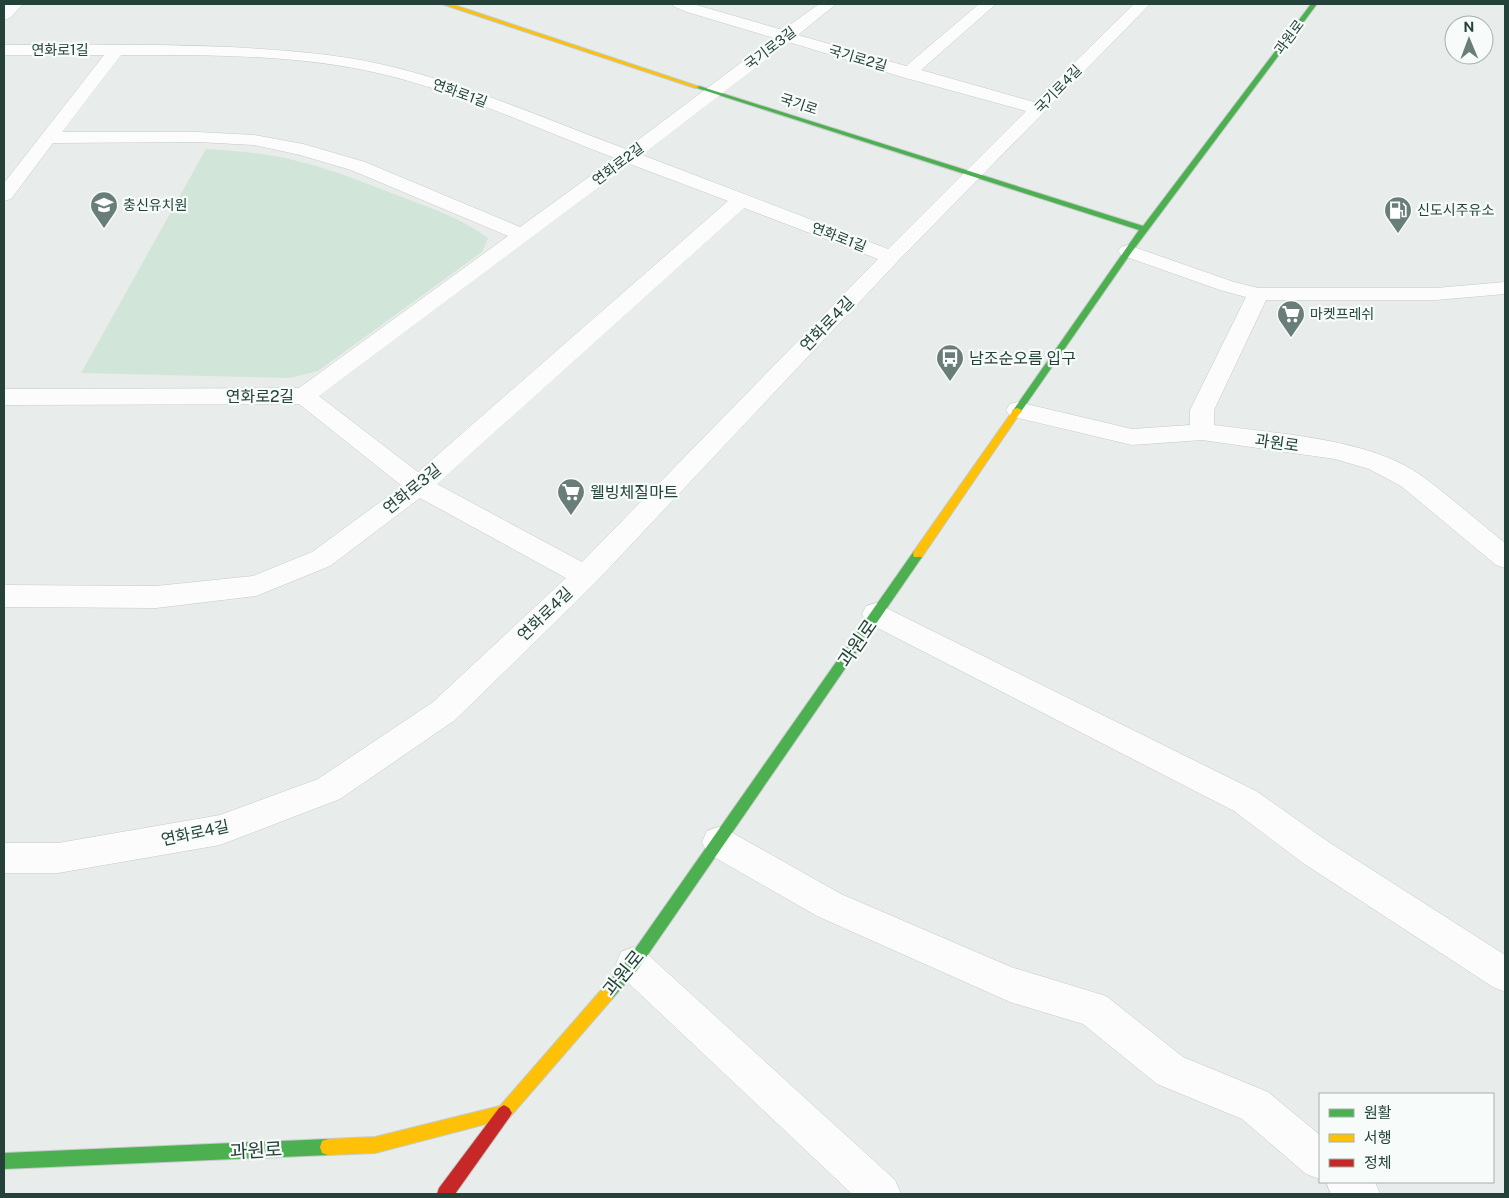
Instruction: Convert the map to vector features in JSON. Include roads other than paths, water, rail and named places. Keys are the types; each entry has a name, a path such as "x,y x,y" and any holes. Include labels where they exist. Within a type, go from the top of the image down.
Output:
{"main road":[{"name":"국기로","path":"445,4 712,92 1144,229"},
{"name":"과원로","path":"4,1161 375,1145 504,1113 633,964 1128,251 1314,4"},
{"path":"445,1194 504,1113"}],"street":[{"path":"4,16 15,4"},
{"name":"국기로2길","path":"680,4 908,73 1038,109"},
{"name":"국기로3길","path":"712,92 828,4"},
{"path":"908,73 988,4"},
{"name":"국기로4길","path":"974,175 1142,4"},
{"name":"연화로1길","path":"4,50 249,53 338,61 400,73 451,88 891,257"},
{"path":"4,195 116,50"},
{"name":"연화로2길","path":"4,397 304,396 628,157 712,92"},
{"path":"48,138 198,137 254,140 303,150 358,166 523,235"},
{"name":"연화로4길","path":"4,858 58,858 220,830 329,788 444,711 585,576 891,257 974,175"},
{"name":"연화로3길","path":"4,596 156,597 256,586 321,560 419,486 741,200"},
{"path":"1128,251 1227,286 1258,294 1436,294 1505,288"},
{"path":"1202,432 1202,410 1258,294"},
{"path":"304,396 419,486 585,576"},
{"name":"과원로","path":"1018,410 1132,437 1202,432 1335,451 1378,463 1410,480 1505,558"},
{"path":"876,614 1246,802 1315,852 1505,974"},
{"path":"718,842 829,905 1010,984 1093,1009 1170,1070 1255,1105 1319,1159"},
{"path":"633,964 881,1194"},
{"path":"1347,1183 1360,1194"}],"place":[{"name":"충신유치원","path":"104,229"},
{"name":"신도시주유소","path":"1398,234"},
{"name":"마켓프레쉬","path":"1291,338"},
{"name":"남조순오름 입구","path":"950,382"},
{"name":"웰빙체질마트","path":"571,516"}]}
